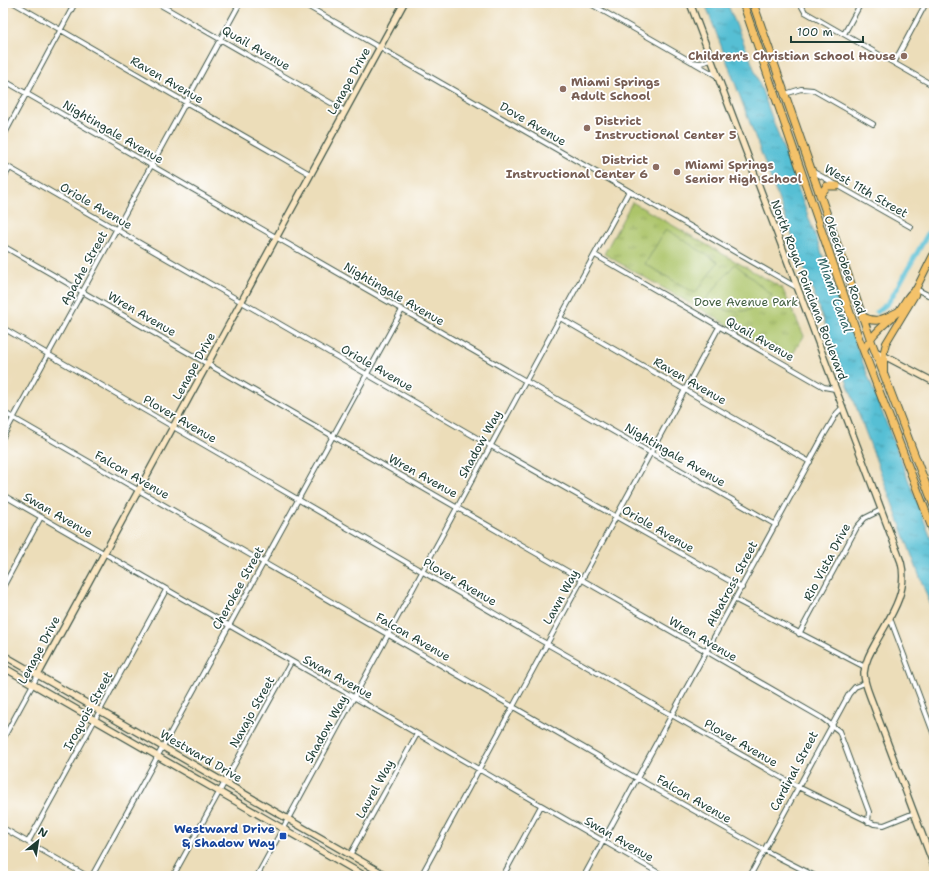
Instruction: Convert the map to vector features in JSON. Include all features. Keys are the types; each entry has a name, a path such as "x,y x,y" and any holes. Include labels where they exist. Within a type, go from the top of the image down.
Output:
{"highway":[{"name":"Okeechobee Road","path":"743,3 859,339 865,348"},
{"name":"Okeechobee Road","path":"753,3 862,316 934,506"},
{"path":"769,78 785,94"},
{"path":"796,156 805,167 812,171"},
{"path":"820,195 827,186 837,186"},
{"path":"862,316 877,322 898,312"},
{"path":"865,348 875,351"},
{"path":"865,348 934,533"}],"main road":[{"path":"884,376 884,355 886,343 915,295 916,289 934,253"},
{"path":"865,348 870,338 898,312 910,293 916,289"}],"street":[{"name":"Raven Avenue","path":"14,3 310,174"},
{"path":"3,137 75,3"},
{"name":"Quail Avenue","path":"157,3 345,111"},
{"name":"Apache Street","path":"3,437 240,3"},
{"name":"Dove Avenue","path":"302,3 796,287"},
{"name":"Lenape Drive","path":"3,739 404,3"},
{"path":"589,3 717,76"},
{"name":"North Royal Poinciana Boulevard","path":"690,3 834,389 901,562 903,584 900,598 890,618"},
{"path":"844,34 861,3"},
{"path":"894,63 926,3"},
{"path":"800,4 805,12 934,86"},
{"path":"692,62 701,63 711,60"},
{"name":"Nightingale Avenue","path":"3,80 776,525"},
{"path":"785,94 801,89 813,90 873,124"},
{"name":"Oriole Avenue","path":"3,164 242,300 491,446 742,588"},
{"path":"3,179 10,168"},
{"name":"West 11th Street","path":"812,171 911,228"},
{"name":"Shadow Way","path":"257,876 629,191"},
{"name":"Wren Avenue","path":"3,246 332,436 457,506 582,581 822,718 838,731 869,812 868,822"},
{"name":"Quail Avenue","path":"595,255 824,387 834,389"},
{"path":"916,289 934,298"},
{"name":"Cherokee Street","path":"92,876 402,310"},
{"name":"Raven Avenue","path":"560,318 810,462"},
{"name":"Lawn Way","path":"421,876 719,327"},
{"name":"Plover Avenue","path":"3,328 547,644 798,787 868,822 884,825 914,813"},
{"path":"875,351 934,382"},
{"name":"Albatross Street","path":"584,876 736,600 835,416 842,408"},
{"name":"Falcon Avenue","path":"3,412 638,779 764,850 815,876"},
{"name":"Swan Avenue","path":"3,495 291,662 355,697 541,806 604,840 664,876"},
{"name":"Rio Vista Drive","path":"799,634 857,527 865,518 881,510"},
{"path":"3,587 41,517"},
{"name":"Iroquois Street","path":"28,842 166,590"},
{"path":"736,600 865,667"},
{"path":"890,618 869,655 865,667 865,683 914,813 932,854 934,866"},
{"path":"890,618 934,735"},
{"name":"Westward Drive","path":"3,655 387,876"},
{"name":"Navajo Street","path":"173,876 291,662"},
{"name":"Westward Drive","path":"3,668 365,876"},
{"name":"Cardinal Street","path":"750,876 851,690 865,683"},
{"name":"Laurel Way","path":"350,855 417,734"},
{"path":"503,876 541,806"},
{"path":"3,828 87,876"}],"green space":[{"name":"Dove Avenue Park","path":"632,202 782,288 804,336 789,360 604,254"},
{"path":"666,229 718,262 695,293 645,264"},
{"path":"735,264 772,295 766,302 749,310 730,311 713,305 706,299"}],"water":[{"name":"Miami Canal","path":"705,3 727,3 750,58 846,319 934,546 934,615"}],"waterway":[{"path":"877,312 888,303 934,223"}],"place":[{"name":"Children's Christian School House","path":"904,56"},
{"name":"Miami Springs Adult School","path":"563,89"},
{"name":"District Instructional Center 5","path":"587,128"},
{"name":"District Instructional Center 6","path":"656,167"},
{"name":"Miami Springs Senior High School","path":"677,172"},
{"name":"Westward Drive & Shadow Way","path":"283,836"}]}
